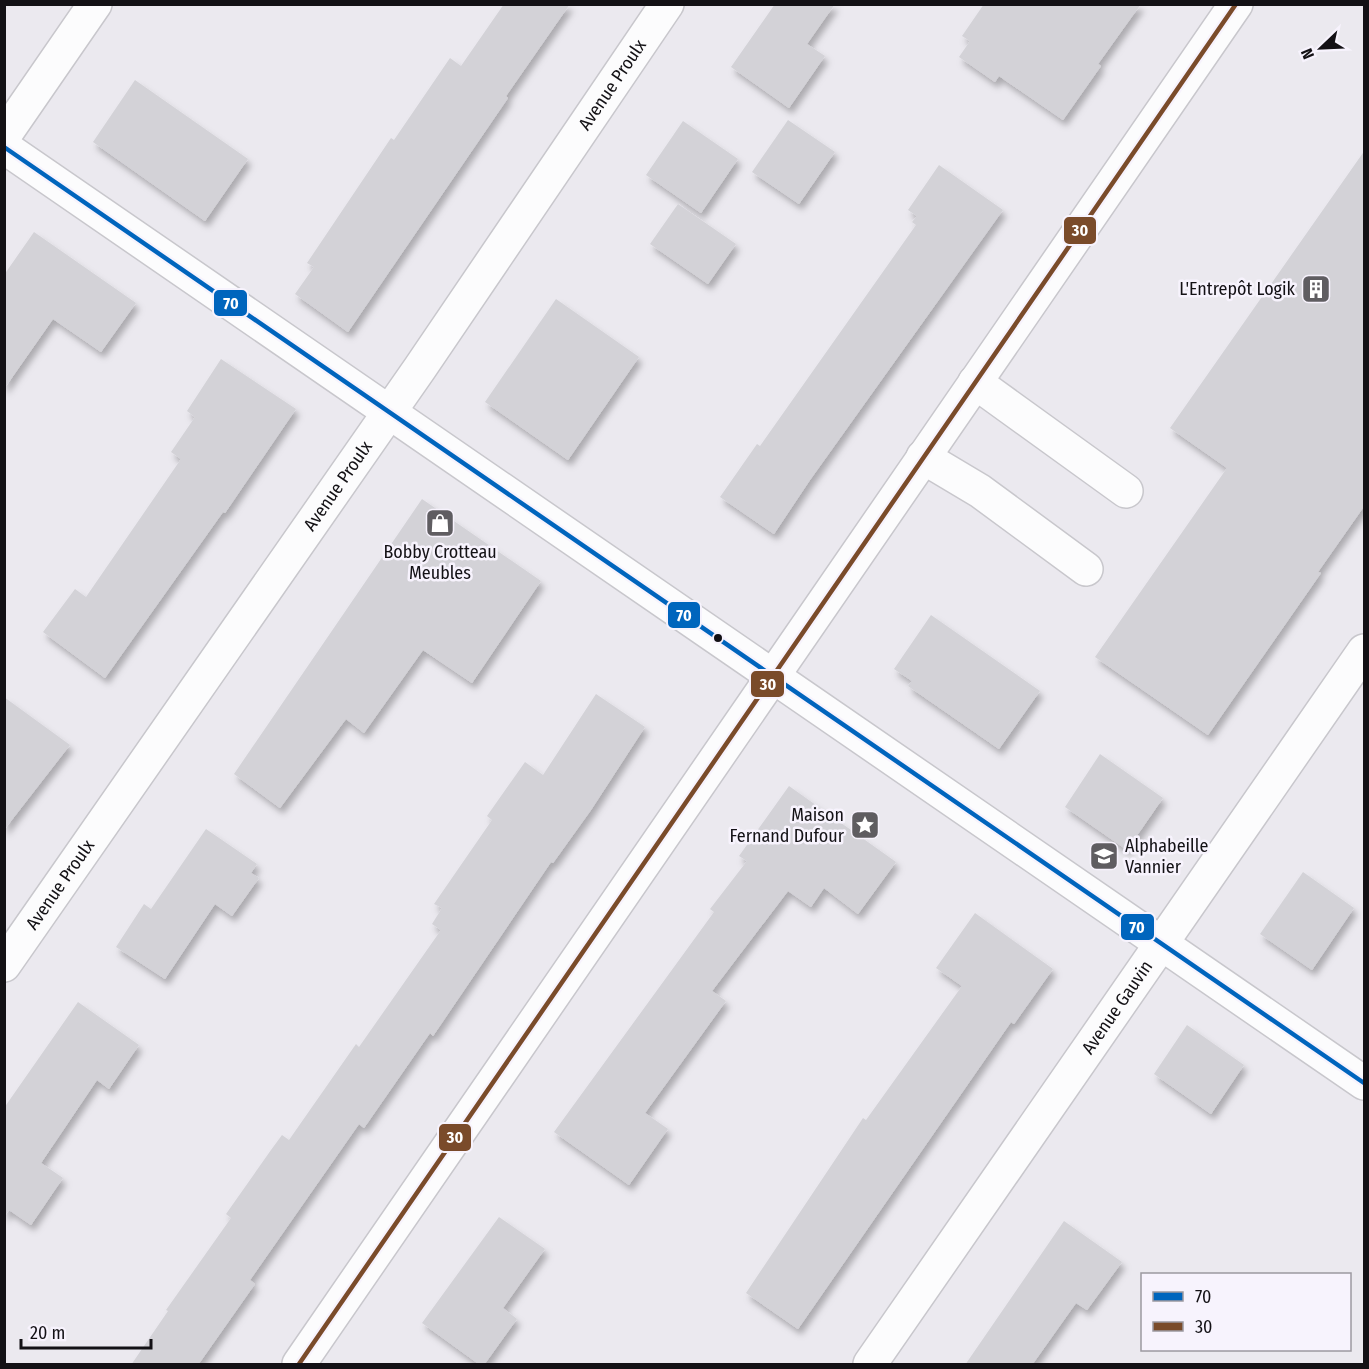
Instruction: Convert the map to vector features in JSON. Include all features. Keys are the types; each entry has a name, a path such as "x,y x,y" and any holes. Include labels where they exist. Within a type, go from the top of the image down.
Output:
{"street":[{"path":"4,136 95,4"},
{"name":"Avenue Proulx","path":"4,965 389,413 667,4"},
{"path":"299,1365 1236,4"},
{"path":"4,147 1365,1083"},
{"path":"975,382 1126,491"},
{"path":"923,457 980,491 1086,570"},
{"name":"Avenue Gauvin","path":"870,1365 1161,942 1365,651"}],"building":[{"path":"504,4 570,4 348,332 295,294 314,267 307,263 391,138 394,140 450,58 461,66"},
{"path":"775,4 835,4 807,44 825,56 789,108 731,67"},
{"path":"984,4 1141,4 1098,64 1101,66 1063,120 999,76 995,82 959,57 970,41 962,36"},
{"path":"135,80 248,159 205,221 93,142"},
{"path":"788,120 835,152 799,204 752,172"},
{"path":"683,121 738,159 701,213 646,175"},
{"path":"1365,150 1365,505 1318,572 1321,573 1208,735 1095,657 1227,468 1170,428"},
{"path":"939,165 1003,210 774,534 720,497 757,444 760,446 916,225 912,222 917,216 908,210"},
{"path":"678,204 736,244 708,284 650,244"},
{"path":"34,232 136,303 101,352 53,319 4,389 4,275"},
{"path":"556,299 639,357 568,460 485,402"},
{"path":"221,359 296,409 225,513 223,512 105,678 43,632 75,589 86,597 181,459 171,452 195,417 187,411"},
{"path":"422,499 541,581 472,683 423,650 364,733 346,719 280,808 234,774"},
{"path":"931,615 1040,691 999,749 908,686 912,681 894,669"},
{"path":"596,694 645,727 591,810 553,863 551,862 433,1036 430,1033 364,1128 359,1124 250,1280 255,1284 198,1365 131,1365 168,1311 166,1310 231,1218 226,1214 271,1150 282,1135 289,1140 356,1044 359,1047 441,930 432,924 442,908 434,904 492,820 487,816 525,762 543,775"},
{"path":"4,697 70,745 4,830"},
{"path":"1100,754 1163,798 1127,850 1065,807"},
{"path":"789,786 896,862 858,914 824,888 811,907 788,891 712,991 726,1001 645,1113 668,1129 629,1185 554,1132 714,912 710,909 747,861 739,856"},
{"path":"206,829 257,864 251,873 259,878 232,916 215,904 165,979 116,947 144,904 151,909"},
{"path":"1303,872 1354,908 1312,970 1260,934"},
{"path":"975,913 1053,969 1014,1024 1011,1022 798,1329 746,1293 863,1118 866,1120 962,986 936,968"},
{"path":"78,1002 139,1045 109,1089 97,1080 41,1163 63,1178 31,1225 9,1210 4,1217 4,1108"},
{"path":"1187,1025 1244,1065 1211,1114 1154,1074"},
{"path":"499,1217 545,1249 503,1308 517,1319 484,1365 480,1365 422,1323"},
{"path":"1064,1221 1122,1262 1087,1310 1076,1303 1032,1365 965,1365"}],"transit line":[{"name":"30","path":"299,1364 1236,4"},
{"name":"70","path":"4,147 1364,1083"}],"place":[{"name":"L'Entrepôt Logik","path":"1316,289"},
{"name":"Bobby Crotteau Meubles","path":"440,523"},
{"name":"Maison Fernand Dufour","path":"865,825"},
{"name":"Alphabeille Vannier","path":"1104,856"}]}
